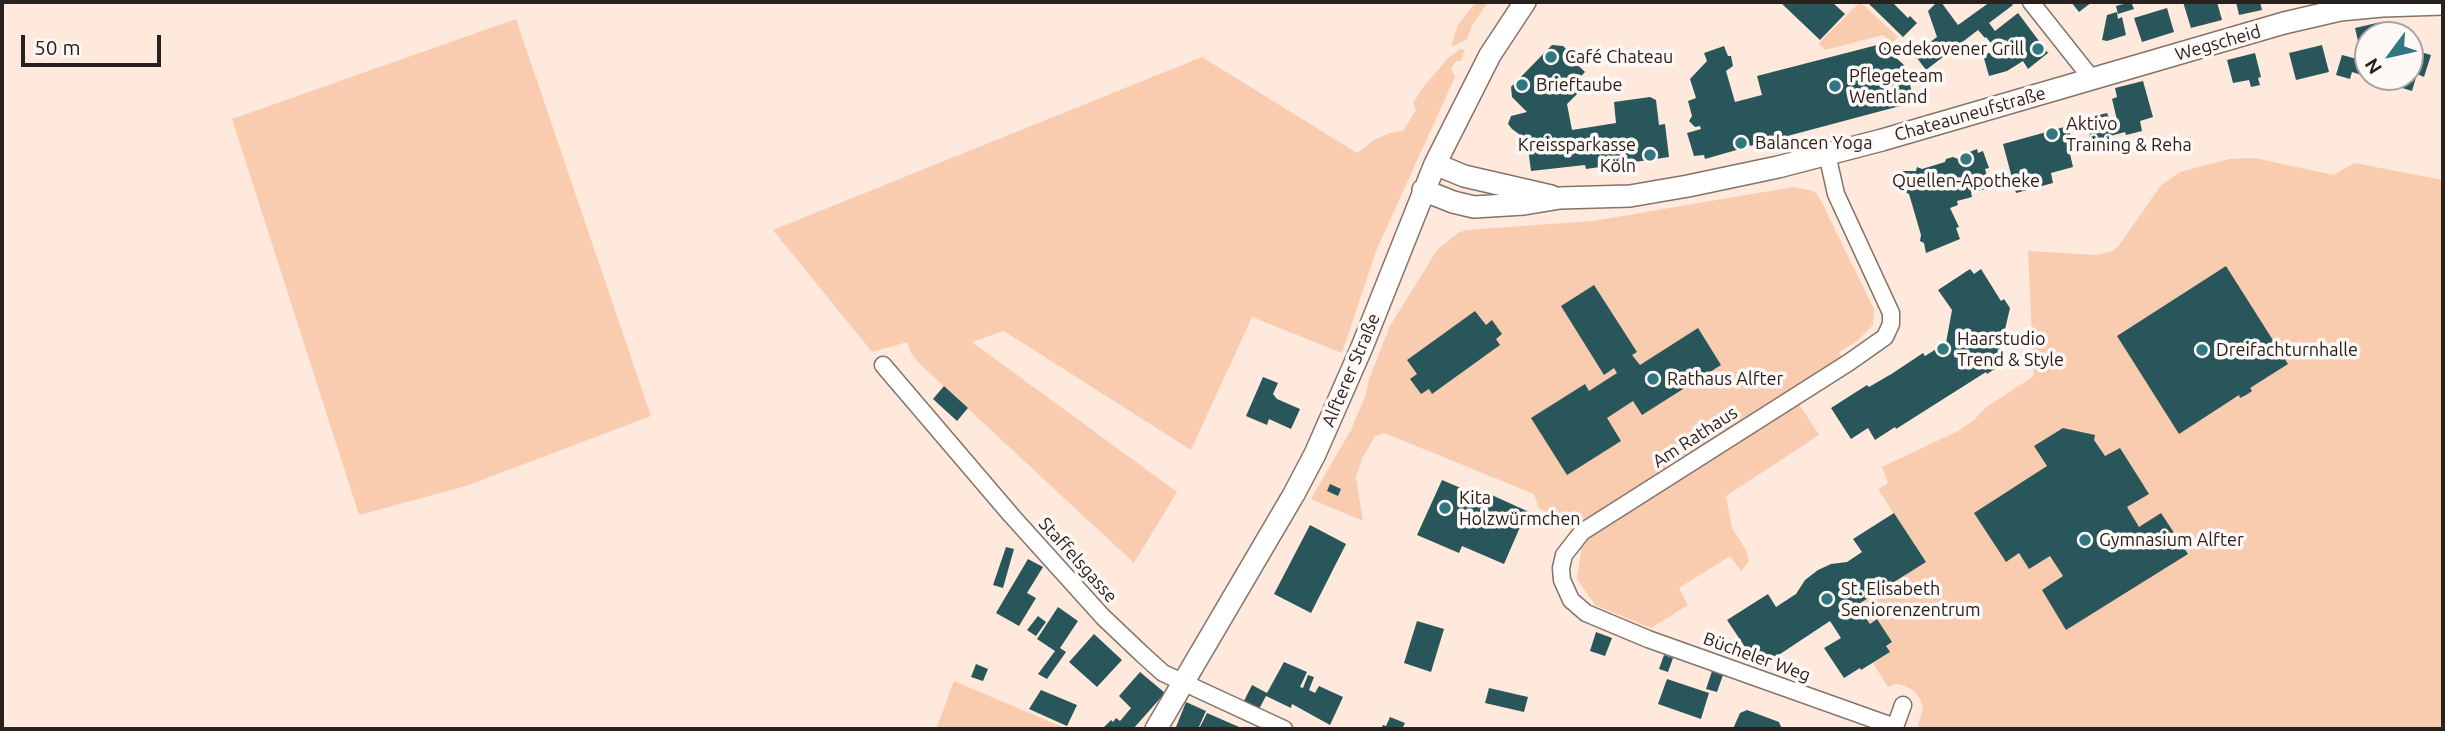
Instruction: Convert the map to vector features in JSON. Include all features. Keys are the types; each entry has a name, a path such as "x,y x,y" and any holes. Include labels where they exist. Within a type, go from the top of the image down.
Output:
{"street":[{"name":"Alfterer Straße","path":"1156,729 1315,454 1362,347 1435,164 1490,55 1525,2"},
{"path":"2031,2 2092,79"},
{"name":"Wegscheid","path":"2092,79 2284,23 2340,10 2443,4"},
{"name":"Chateauneufstraße","path":"1423,190 1453,202 1474,206 1524,204 1560,198 1630,196 1777,167 2092,79"},
{"name":"Am Rathaus","path":"1586,613 1571,600 1564,588 1561,568 1564,555 1582,532 1876,345 1889,331 1891,313 1836,194 1827,154"},
{"name":"Chateauneufstraße","path":"1435,164 1464,176 1560,198"},
{"name":"Staffelsgasse","path":"883,365 1103,617 1163,673 1284,729"},
{"name":"Bücheler Weg","path":"1586,613 1648,639 1895,727 1903,705"}],"shaded area":[{"path":"1476,2 1488,2 1473,24 1467,39 1451,47 1458,25"},
{"path":"1860,2 1898,37 1892,43 1883,35 1825,50 1819,43"},
{"path":"516,19 651,416 466,486 359,515 232,119"},
{"path":"1460,49 1465,50 1461,61 1456,61 1451,69 1455,77 1376,251 1342,353 1252,317 1191,450 1004,331 972,342 1177,492 1134,563 921,365 911,353 907,342 872,352 773,230 1202,57 1357,153 1374,140 1403,131 1416,110 1413,103 1424,86 1449,57"},
{"path":"2254,158 2334,175 2354,163 2443,180 2443,729 1917,729 1923,708 1920,699 1914,691 1905,686 1896,684 1888,687 1873,663 1889,653 1886,646 1892,642 1877,619 1870,624 1857,605 1925,562 1878,489 1888,482 1882,467 1960,430 1985,408 2034,376 2028,251 2099,255 2112,251 2118,247 2161,185 2180,172 2229,159"},
{"path":"1793,187 1816,193 1821,201 1874,309 1873,325 1856,342 1839,352 1841,357 1790,390 1819,435 1726,496 1732,528 1746,550 1749,562 1741,571 1730,556 1679,588 1688,605 1651,628 1595,605 1577,579 1581,551 1572,529 1539,508 1534,494 1384,433 1375,436 1362,459 1356,477 1363,521 1311,499 1351,430 1390,326 1437,250 1458,233 1466,230 1593,221"},
{"path":"954,681 1067,729 936,729"}],"building":[{"path":"1780,2 1832,2 1845,14 1820,40"},
{"path":"1867,2 1892,2 1917,23 1903,37"},
{"path":"1937,2 1941,2 1958,25 1990,2 2010,2 2013,5 1989,23 1995,31 2018,13 2048,53 2028,69 2023,61 2007,71 1989,76 1983,55 2002,49 2003,53 2012,47 2006,40 1995,48 1978,30 1926,70 1914,54 1937,37 1928,11"},
{"path":"2071,2 2092,2 2079,12"},
{"path":"2131,2 2134,9 2118,14 2116,6"},
{"path":"2183,2 2217,2 2222,20 2191,28"},
{"path":"2236,2 2260,2 2262,10 2239,15"},
{"path":"2167,8 2174,32 2142,42 2134,18"},
{"path":"2117,12 2118,19 2122,17 2126,35 2102,40 2107,15"},
{"name":"Pflegeteam Wentland","path":"1881,44 1904,65 1915,102 1750,146 1748,140 1745,141 1747,147 1705,159 1704,155 1694,156 1687,133 1701,129 1689,121 1692,116 1688,101 1696,98 1690,79 1707,61 1704,53 1724,46 1728,56 1731,56 1733,66 1726,71 1735,102 1762,95 1757,76"},
{"path":"1552,45 1563,46 1577,59 1575,62 1585,72 1576,81 1582,89 1567,104 1572,130 1616,123 1614,102 1650,97 1656,100 1659,125 1665,124 1669,157 1586,169 1585,165 1531,171 1527,140 1508,124 1511,116 1527,112 1512,97 1511,87"},
{"path":"2322,45 2329,72 2296,80 2289,53"},
{"path":"2255,53 2261,77 2258,78 2260,85 2251,87 2249,80 2233,83 2227,60"},
{"path":"2424,53 2431,55 2424,77"},
{"path":"2342,55 2354,58 2354,73 2350,79 2336,75"},
{"path":"2143,81 2153,117 2140,121 2142,131 2126,135 2125,132 2099,139 2102,147 2091,151 2088,142 2095,116 2107,113 2109,118 2114,117 2114,120 2117,120 2112,99 2117,97 2115,88"},
{"path":"2068,126 2075,152 2070,154 2073,167 2051,173 2053,183 2016,193 2003,144"},
{"path":"1977,149 1978,153 1983,151 1989,168 1985,169 1988,179 1985,189 1971,193 1972,197 1957,201 1958,205 1950,208 1959,227 1956,228 1960,239 1926,253 1924,243 1920,241 1921,235 1909,194 1905,192 1907,188 1899,177 1904,176 1902,171 1916,171 1917,167 1922,169 1953,157 1958,159"},
{"name":"Dreifachturnhalle","path":"2226,266 2288,364 2250,388 2252,391 2246,395 2240,398 2239,395 2179,434 2117,336"},
{"path":"1970,269 1974,274 1981,269 2001,301 2004,299 2010,308 1996,368 1875,440 1868,428 1851,439 1831,408 1923,353 1925,356 1946,343 1952,310 1938,290"},
{"name":"Rathaus Alfter","path":"1594,285 1637,352 1632,355 1640,365 1698,328 1721,365 1642,415 1633,401 1607,418 1621,441 1567,475 1531,418 1585,384 1589,391 1617,373 1614,368 1604,375 1561,306"},
{"path":"1475,311 1486,325 1492,320 1502,334 1496,339 1500,345 1432,394 1429,389 1421,394 1410,379 1417,374 1407,360"},
{"path":"1263,377 1278,383 1273,394 1277,399 1300,409 1291,429 1269,419 1267,425 1246,416"},
{"path":"944,386 968,408 957,421 933,399"},
{"name":"Gymnasium Alfter","path":"2063,428 2095,435 2094,440 2105,456 2120,448 2149,494 2127,507 2139,527 2161,513 2188,554 2066,630 2042,590 2063,576 2050,556 2029,569 2019,553 2006,562 1974,513 2047,466 2034,446"},
{"path":"1442,480 1482,497 1485,492 1527,511 1504,564 1462,546 1459,553 1417,535"},
{"path":"1330,484 1341,489 1338,496 1327,491"},
{"name":"St. Elisabeth Seniorenzentrum","path":"1894,513 1926,562 1857,605 1870,624 1877,619 1892,642 1886,646 1890,652 1844,678 1824,648 1841,638 1830,621 1759,668 1727,620 1768,594 1776,607 1796,594 1805,580 1818,570 1831,564 1847,562 1862,552 1853,539"},
{"path":"1310,525 1346,544 1311,613 1274,594"},
{"path":"1006,547 1014,549 1003,588 993,585"},
{"path":"1028,559 1043,567 1027,593 1036,598 1019,626 996,613"},
{"path":"1058,607 1078,621 1060,648 1066,652 1047,679 1038,674 1055,651 1037,639"},
{"path":"1038,616 1046,622 1036,636 1027,630"},
{"path":"1417,621 1444,629 1431,672 1404,663"},
{"path":"1596,632 1612,638 1605,656 1590,651"},
{"path":"1094,634 1122,660 1097,687 1069,662"},
{"path":"1664,655 1673,658 1668,672 1659,669"},
{"path":"1284,662 1307,672 1300,687 1303,688 1308,675 1314,677 1309,690 1315,693 1319,686 1343,697 1330,725 1292,704 1291,708 1266,696 1258,711 1243,703 1252,685 1267,693"},
{"path":"976,664 988,669 983,681 971,677"},
{"path":"1712,671 1723,675 1717,692 1706,689"},
{"path":"1140,672 1165,693 1133,729 1102,729 1111,720 1113,722 1116,718 1120,721 1131,708 1119,696"},
{"path":"1667,679 1709,693 1701,719 1658,704"},
{"path":"1489,688 1528,697 1524,712 1485,703"},
{"path":"1041,690 1077,705 1067,726 1029,709"},
{"path":"1186,702 1206,711 1198,729 1176,727"},
{"path":"1747,710 1779,722 1782,729 1733,729 1740,713"},
{"path":"1207,713 1239,727 1199,729"},
{"path":"1390,717 1405,723 1402,729 1381,729 1383,725 1386,726"}],"place":[{"name":"Oedekovener Grill","path":"2038,49"},
{"name":"Café Chateau","path":"1551,57"},
{"name":"Brieftaube","path":"1522,85"},
{"name":"Pflegeteam Wentland","path":"1835,86"},
{"name":"Aktivo Training & Reha","path":"2052,134"},
{"name":"Balancen Yoga","path":"1741,143"},
{"name":"Kreissparkasse Köln","path":"1650,155"},
{"name":"Quellen-Apotheke","path":"1966,159"},
{"name":"Haarstudio Trend & Style","path":"1943,349"},
{"name":"Dreifachturnhalle","path":"2202,350"},
{"name":"Rathaus Alfter","path":"1653,379"},
{"name":"Kita Holzwürmchen","path":"1445,508"},
{"name":"Gymnasium Alfter","path":"2085,540"},
{"name":"St. Elisabeth Seniorenzentrum","path":"1827,599"}]}
